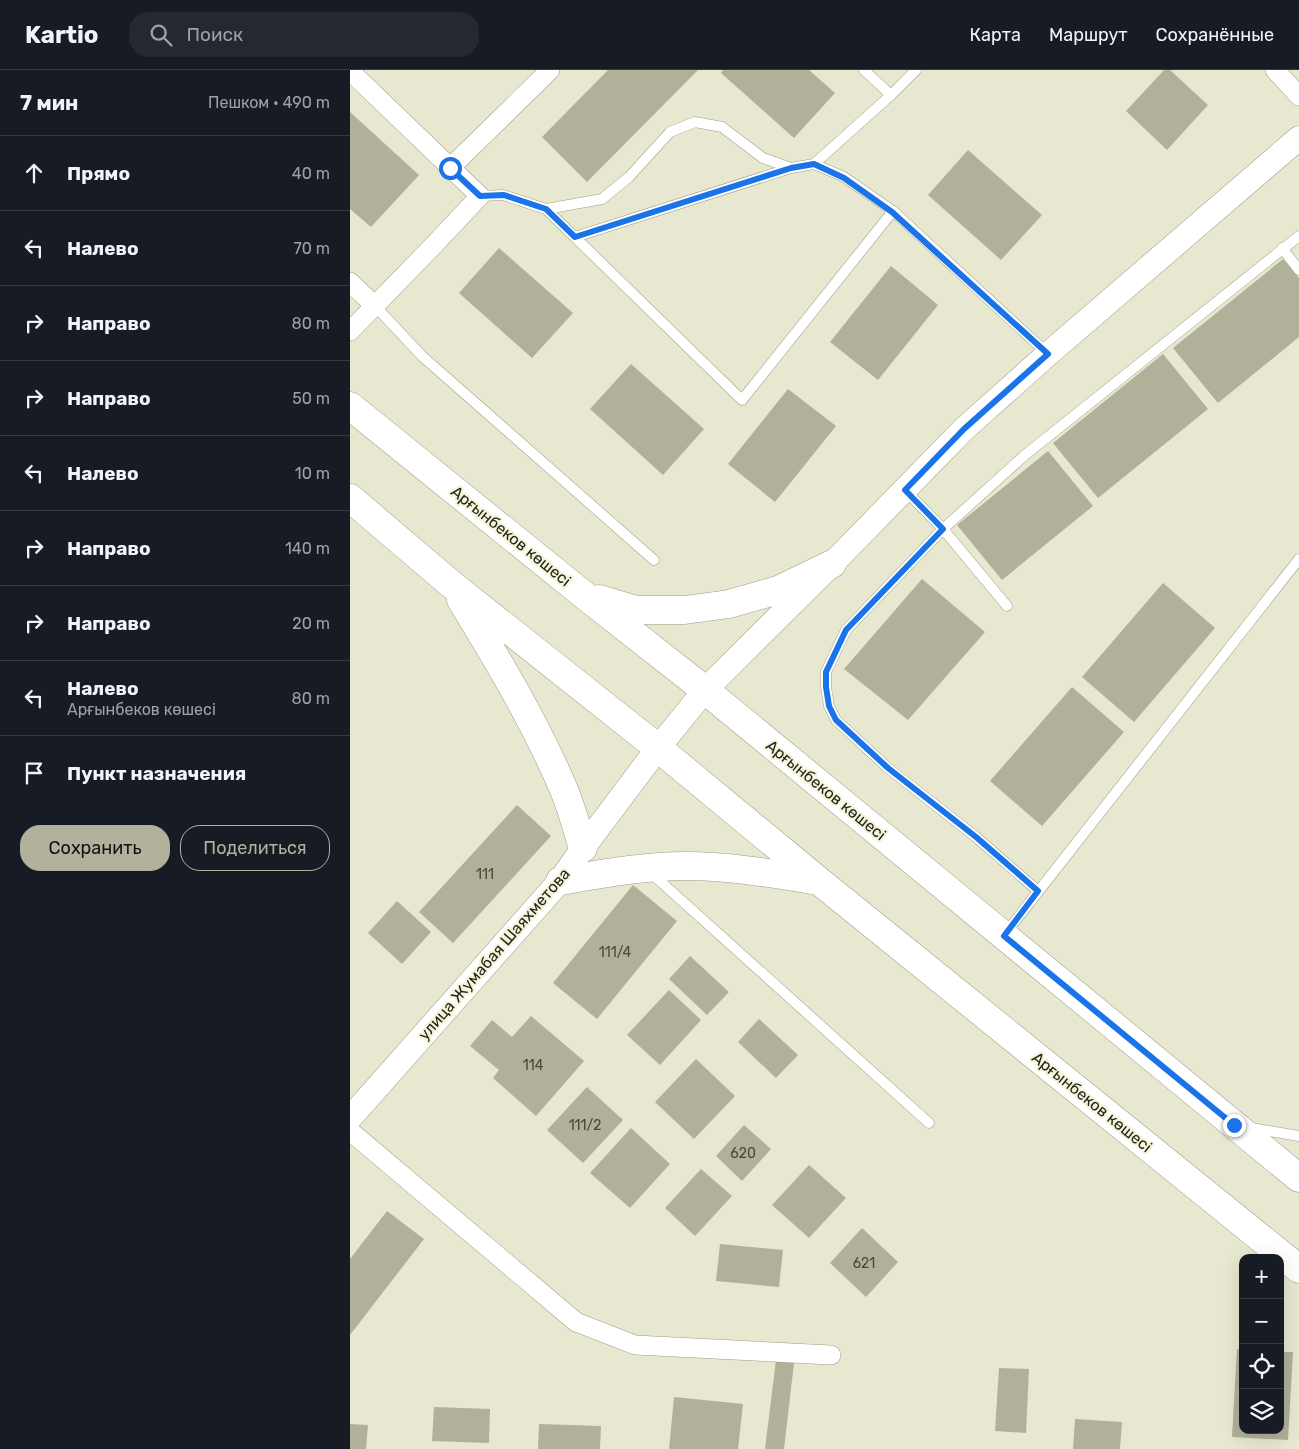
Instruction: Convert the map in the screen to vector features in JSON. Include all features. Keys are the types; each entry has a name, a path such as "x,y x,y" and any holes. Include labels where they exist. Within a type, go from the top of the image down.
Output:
{"main road":[{"name":"Арғынбеков көшесі","path":"350,406 705,690 1299,1178"},
{"name":"Арғынбеков көшесі","path":"350,498 451,584 658,748 819,881 1299,1269"},
{"path":"584,595 636,610 685,610 728,604 778,590 832,564"},
{"path":"451,584 498,660 539,735 565,792 583,848"},
{"path":"560,881 646,869 685,866 732,868 819,881"}],"street":[{"path":"450,168 550,70"},
{"path":"1275,70 1299,96"},
{"path":"350,71 480,196 350,331"},
{"name":"улица Жумабая Шаяхметова","path":"350,1118 560,881 658,748 705,690 964,429 1048,354 1299,138"},
{"path":"350,282 374,306"},
{"path":"350,1131 576,1322 635,1345 831,1355"}],"lane":[{"path":"864,70 890,95"},
{"path":"575,237 791,168 814,164 916,70"},
{"path":"546,209 602,199 629,177 670,132 695,122 722,127 763,158 791,168"},
{"path":"814,164 844,178 892,212 1048,354"},
{"path":"480,196 504,195 546,209 742,400 892,212"},
{"path":"1038,891 976,837 888,768 836,720 829,706 826,672 846,630 943,529 1025,455 1299,236"},
{"path":"1282,248 1299,270"},
{"path":"374,306 422,356 654,560"},
{"path":"905,490 943,529 1007,606"},
{"path":"1004,936 1299,559"},
{"path":"646,869 929,1123"},
{"path":"1234,1125 1299,1136"}],"building":[{"path":"608,70 698,70 587,182 542,137"},
{"path":"723,70 809,70 835,93 794,138 721,73"},
{"path":"1164,70 1170,70 1208,105 1167,150 1126,111"},
{"path":"350,112 419,175 371,227 350,209"},
{"path":"968,150 1042,215 1001,260 928,195"},
{"path":"499,248 573,313 532,358 459,293"},
{"path":"1283,259 1299,278 1299,337 1218,403 1173,348"},
{"path":"891,266 938,305 878,380 830,342"},
{"path":"1163,354 1208,409 1098,498 1053,443"},
{"path":"631,364 704,429 663,475 590,409"},
{"path":"788,389 836,426 775,502 728,464"},
{"path":"1048,451 1093,506 1002,580 957,525"},
{"path":"922,579 985,632 908,720 844,669"},
{"path":"1163,583 1215,628 1134,722 1082,677"},
{"path":"1072,687 1124,732 1042,826 990,781"},
{"path":"517,805 551,836 453,943 419,912"},
{"path":"633,885 677,921 597,1019 553,983"},
{"path":"397,901 431,932 402,964 368,933"},
{"path":"690,956 729,992 707,1015 669,979"},
{"path":"669,990 701,1020 660,1065 627,1035"},
{"path":"531,1016 584,1061 536,1116 493,1078 499,1070 470,1046 492,1020 512,1037"},
{"path":"759,1019 798,1055 776,1078 738,1042"},
{"path":"696,1059 735,1096 694,1139 655,1102"},
{"path":"587,1087 623,1120 583,1163 547,1130"},
{"path":"744,1125 771,1149 742,1181 716,1156"},
{"path":"631,1128 670,1164 630,1208 590,1173"},
{"path":"809,1165 846,1198 809,1238 772,1205"},
{"path":"701,1169 732,1196 695,1236 665,1208"},
{"path":"387,1211 424,1239 350,1335 350,1259"},
{"path":"862,1228 898,1262 866,1297 830,1263"},
{"path":"720,1244 783,1250 779,1287 716,1281"},
{"path":"1237,1349 1239,1349 1239,1434 1284,1434 1284,1352 1293,1352 1288,1440 1232,1437"},
{"path":"776,1360 794,1363 784,1449 765,1449"},
{"path":"999,1368 1029,1369 1026,1433 995,1431"},
{"path":"674,1397 743,1404 738,1449 669,1449"},
{"path":"434,1407 490,1409 489,1443 432,1441"},
{"path":"1075,1419 1122,1422 1120,1449 1073,1449"},
{"path":"350,1424 368,1425 366,1449 350,1449"},
{"path":"539,1424 601,1426 600,1449 538,1449"}],"route":[{"path":"450,168 480,196 504,195 546,209 575,237 791,168 814,164 844,178 892,212 1048,354 964,429 905,490 943,529 846,630 826,672 829,706 836,720 888,768 976,837 1038,891 1004,936 1234,1125"}]}
